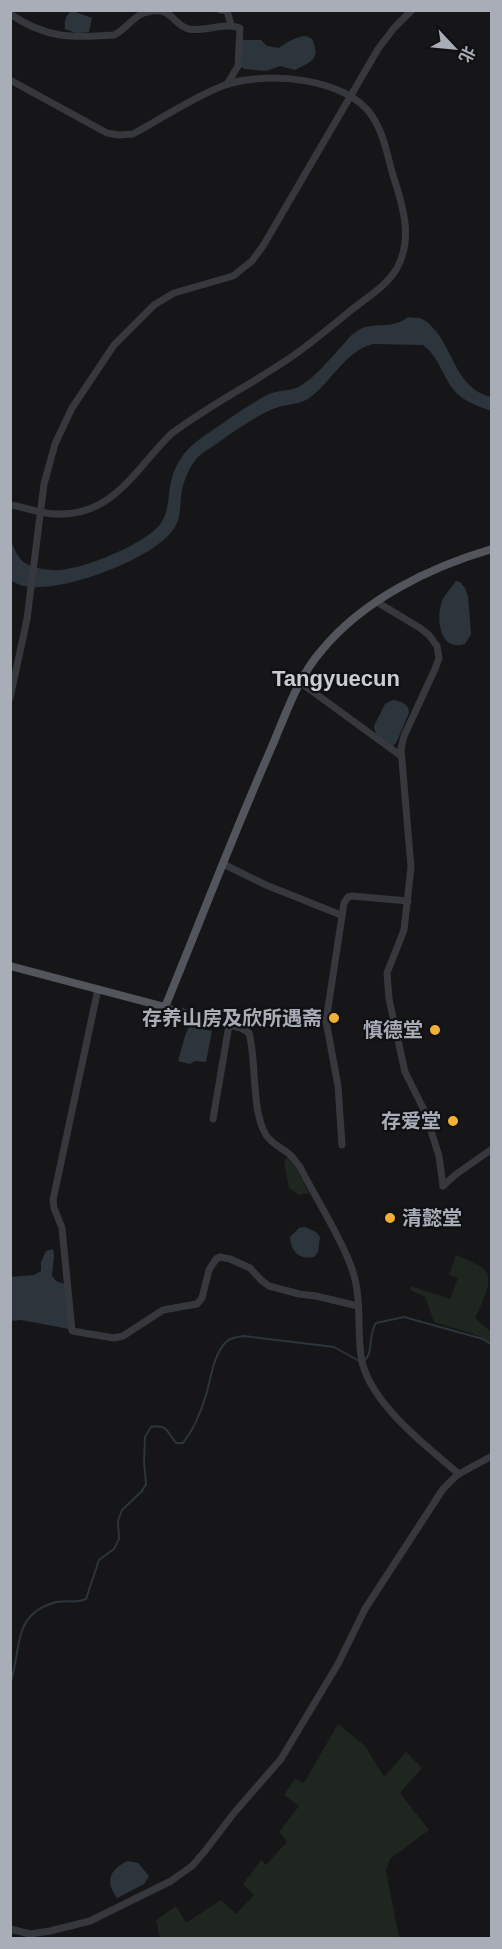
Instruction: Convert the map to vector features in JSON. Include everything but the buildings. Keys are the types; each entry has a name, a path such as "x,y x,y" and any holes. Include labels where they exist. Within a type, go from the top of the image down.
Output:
{"main road":[{"path":"10,966 165,1007 255,785 301,683 315,658 347,625 377,602 437,570 492,549"}],"street":[{"path":"220,10 227,11 231,25"},
{"path":"10,698 30,601 39,513 46,471 60,431 72,408 114,345 160,300 174,293 226,279 252,261 386,38 412,10"},
{"path":"10,14 32,27 65,37 114,35 141,14 157,11 170,13 178,23 188,28 202,30 231,25 240,28 238,66 227,84"},
{"path":"10,80 107,133 119,135 133,134 227,84 254,79 298,79 322,84 350,97 368,111 379,130 402,204 405,228 402,254 397,269 389,281 297,353 171,434 157,447 123,489 110,500 96,507 60,515 39,513 10,505"},
{"path":"377,602 425,631 437,646 439,658 404,736 401,749 411,867 404,930 387,973 389,999 405,1072 425,1112 439,1156 443,1186 492,1149"},
{"path":"301,683 401,756"},
{"path":"223,864 266,885 341,915"},
{"path":"342,1145 338,1086 326,1021 344,903 348,897 352,896 408,901"},
{"path":"98,989 53,1200 62,1228 72,1331 114,1338 132,1330 163,1310 197,1304 202,1298 209,1270 220,1257 250,1268 269,1286 358,1306"},
{"path":"165,1007 241,1028 249,1033 253,1048 261,1124 270,1140 291,1156 300,1167 347,1256 355,1280 361,1361 370,1382 392,1413 412,1435 459,1474"},
{"path":"213,1119 229,1025"},
{"path":"10,1929 30,1934 90,1922 171,1881 192,1866 281,1759 338,1664 365,1609 443,1489 459,1474 492,1456"}],"shaded area":[{"path":"73,11 92,18 89,32 76,33 65,29 66,18"},
{"path":"306,36 312,39 315,55 310,62 295,70 280,66 266,71 244,69 240,66 242,40 261,40 267,46 279,48 291,40"},
{"path":"408,317 424,320 436,331 464,379 480,393 491,397 491,411 461,397 449,383 432,354 423,345 373,344 364,347 355,352 312,396 298,403 266,412 199,456 185,481 175,527 165,539 150,550 110,570 67,583 48,587 32,587 11,581 10,540 18,556 25,563 38,568 62,570 110,556 141,540 163,520 177,465 187,450 201,438 267,395 302,385 318,372 357,331 370,326 395,324"},
{"path":"456,581 465,588 468,596 471,634 465,644 456,645 445,638 439,616 442,601"},
{"path":"393,700 408,707 409,713 393,746 380,738 374,726 385,704"},
{"path":"189,1026 212,1031 206,1062 195,1061 190,1064 178,1061"},
{"path":"287,1157 295,1166 309,1193 299,1195 289,1188 284,1163"},
{"path":"305,1227 316,1232 320,1237 318,1252 314,1257 300,1256 292,1247 290,1237 299,1228"},
{"path":"53,1249 52,1276 56,1281 67,1285 69,1329 21,1320 11,1321 10,1277 34,1275 41,1271 41,1262 46,1251"},
{"path":"456,1255 480,1266 488,1276 485,1295 475,1318 491,1332 491,1344 474,1334 434,1322 425,1297 410,1290 411,1286 450,1299 458,1278 449,1275"},
{"path":"338,1724 365,1746 384,1777 406,1752 422,1768 400,1793 429,1830 390,1859 386,1870 399,1938 160,1938 156,1920 176,1906 186,1923 221,1900 236,1914 254,1895 243,1884 261,1860 266,1865 287,1842 279,1832 299,1806 284,1795 295,1779 304,1783"},
{"path":"128,1861 138,1863 149,1876 144,1884 117,1898 111,1887 111,1876 117,1868"}],"waterway":[{"path":"10,1684 20,1636 30,1616 53,1603 86,1599 99,1560 114,1549 119,1539 118,1521 122,1510 142,1491 146,1484 145,1437 151,1427 160,1426 176,1443 183,1443 199,1414 218,1354 228,1340 244,1336 334,1347 361,1362 370,1351 373,1328 376,1323 404,1317 483,1339 492,1345"}],"place":[{"name":"存养山房及欣所遇斋","path":"334,1018"},
{"name":"慎德堂","path":"435,1030"},
{"name":"存爱堂","path":"453,1121"},
{"name":"清懿堂","path":"390,1218"}],"district":[{"name":"Tangyuecun","path":"336,678"}]}
